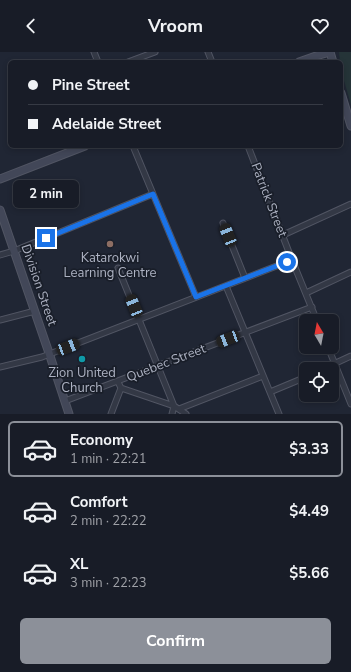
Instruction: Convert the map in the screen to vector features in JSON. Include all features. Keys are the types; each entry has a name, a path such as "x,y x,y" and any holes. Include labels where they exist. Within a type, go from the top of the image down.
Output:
{"main road":[{"path":"305,60 330,52"},
{"path":"343,100 351,126"},
{"path":"0,179 80,148"},
{"name":"Division Street","path":"0,210 69,414"}],"street":[{"path":"133,60 155,52"},
{"path":"134,148 196,297"},
{"name":"Patrick Street","path":"249,148 314,314"},
{"path":"0,255 14,251 153,194"},
{"path":"283,235 351,204"},
{"path":"223,223 245,278"},
{"path":"0,367 42,357 292,260"},
{"path":"118,268 177,408"},
{"path":"306,293 351,272"},
{"path":"226,286 279,414"},
{"name":"Quebec Street","path":"65,401 312,307"},
{"path":"0,320 35,311"},
{"path":"338,362 351,356"},
{"path":"339,375 351,403"},
{"path":"172,414 177,408 263,376"},
{"path":"270,392 299,379"},
{"path":"118,382 121,388 177,408 186,414"},
{"path":"111,414 121,388"}],"shaded area":[{"path":"339,52 351,52 351,105 343,77 343,60 340,60"}],"place":[{"name":"Katarokwi Learning Centre","path":"110,244"},
{"name":"Zion United Church","path":"82,359"}],"route":[{"path":"46,238 153,194 196,297 287,262"}]}
